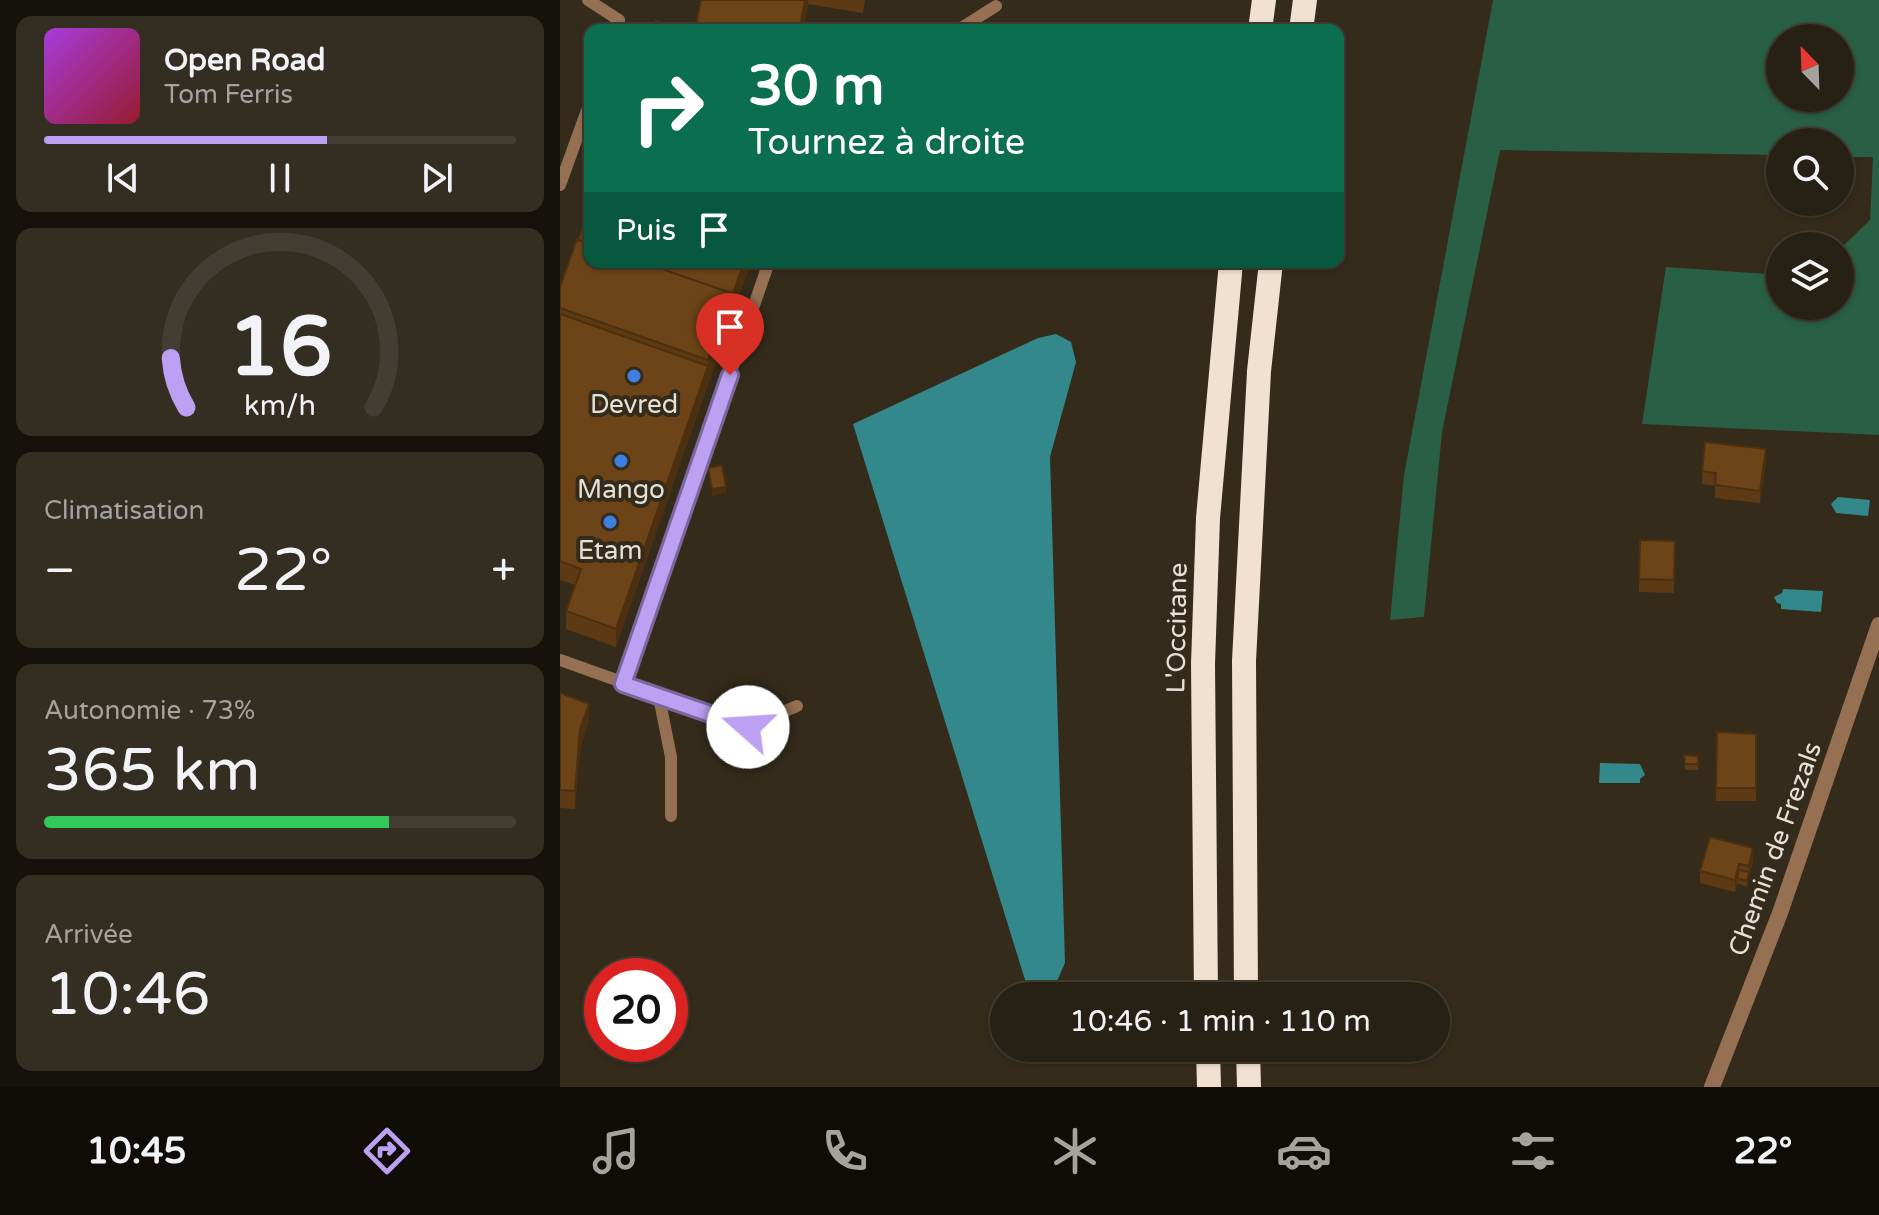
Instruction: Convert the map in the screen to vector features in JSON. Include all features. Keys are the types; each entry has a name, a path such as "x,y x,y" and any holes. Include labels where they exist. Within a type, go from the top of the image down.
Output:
{"highway":[{"path":"1261,24 1264,0"},
{"path":"1302,24 1305,0"},
{"name":"L'Occitane","path":"1206,982 1203,664 1208,518 1230,268"},
{"path":"1246,982 1244,661 1259,371 1270,268"},
{"path":"1208,1062 1209,1087"},
{"path":"1248,1062 1249,1087"}],"street":[{"name":"Chemin de Frezals","path":"1712,1087 1780,913 1879,625"}],"lane":[{"path":"588,0 619,20 618,24"},
{"path":"968,24 996,6"},
{"path":"560,185 584,119"},
{"path":"623,684 767,268"},
{"path":"560,660 748,727 797,706"},
{"path":"659,697 671,757 671,816"}],"green space":[{"path":"1493,0 1879,0 1879,435 1642,424 1666,267 1766,274 1766,320 1854,320 1854,235 1870,220 1873,157 1854,157 1854,128 1766,128 1766,155 1500,150 1442,432 1424,617 1390,620 1404,475"}],"water":[{"path":"1056,334 1071,342 1076,362 1050,457 1065,963 1056,982 1026,982 853,424 1038,338"},
{"path":"1838,497 1870,500 1868,516 1836,513 1831,504"},
{"path":"1783,589 1823,591 1821,612 1781,609 1781,604 1774,597"},
{"path":"1600,763 1640,764 1645,775 1640,783 1599,783"}],"building":[{"path":"701,0 805,0 801,24 696,24"},
{"path":"584,224 584,242 578,240"},
{"path":"577,239 584,242 584,268 659,268 731,293 708,360 560,308 560,287"},
{"path":"659,268 742,268 731,299 731,293"},
{"path":"560,314 708,366 616,629 566,611 581,569 560,561"},
{"path":"1705,442 1766,449 1760,491 1715,485 1716,473 1702,471"},
{"path":"722,465 726,487 712,489 708,468"},
{"path":"1640,540 1675,541 1674,580 1639,579"},
{"path":"560,693 589,704 580,729 575,791 560,790"},
{"path":"1717,732 1756,734 1756,788 1716,788"},
{"path":"1684,755 1698,756 1698,764 1685,764"},
{"path":"1710,837 1753,848 1749,866 1739,864 1735,880 1700,871"},
{"path":"1739,870 1749,872 1747,881 1737,878"}],"place":[{"name":"Devred","path":"634,376"},
{"name":"Mango","path":"621,461"},
{"name":"Etam","path":"610,522"}],"route":[{"path":"730,375 623,684 748,727"}]}
